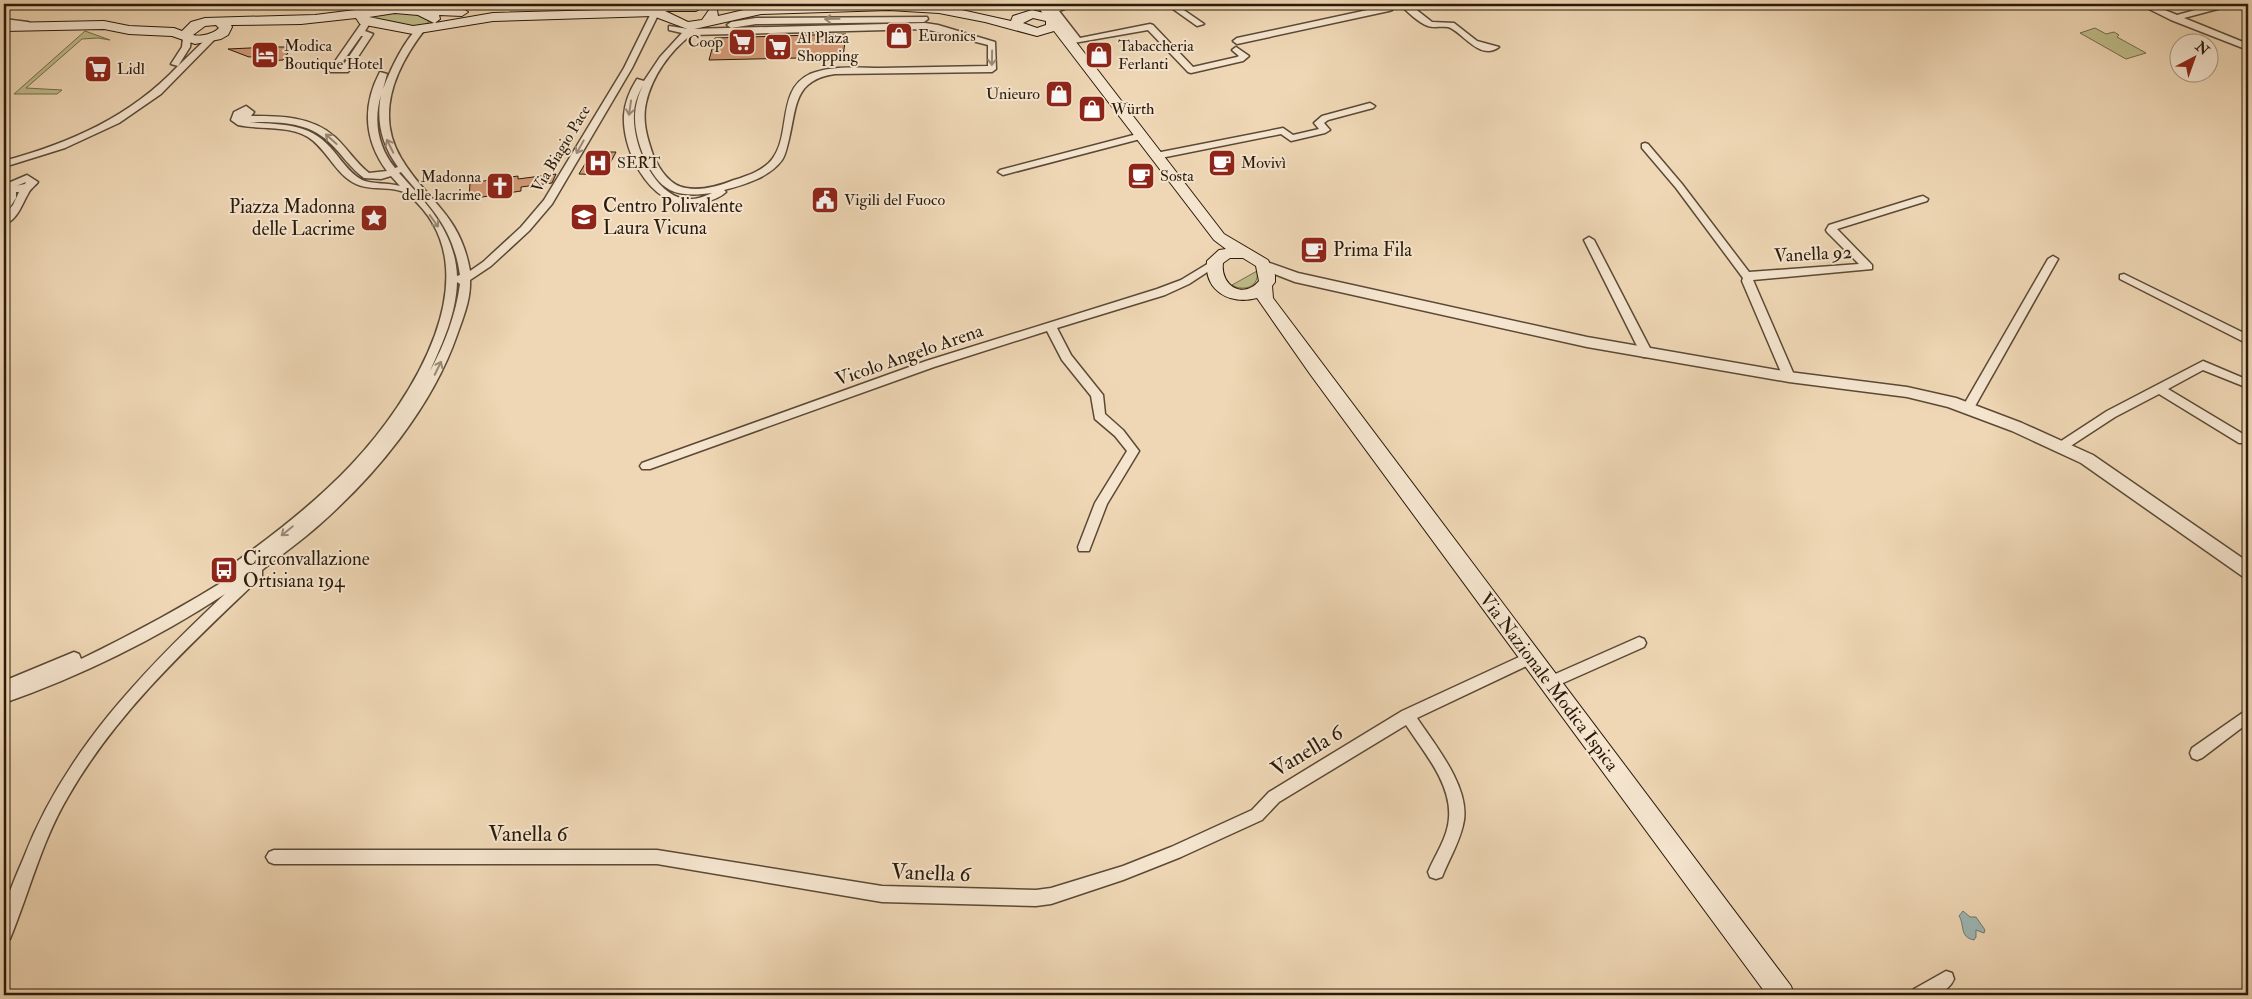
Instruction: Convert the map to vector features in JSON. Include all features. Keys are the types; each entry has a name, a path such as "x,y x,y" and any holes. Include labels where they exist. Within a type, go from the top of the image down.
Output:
{"main road":[{"path":"4,26 104,25 129,30 167,31 195,40 264,26 372,15 396,6 422,8 440,12 696,7 722,11 768,5 798,4"},
{"path":"934,4 1025,22 1046,30 1052,27 1050,13"},
{"path":"4,26 194,19 248,22 372,15 402,28 424,28 502,16 660,8 675,23 700,28 761,10 888,6 939,9 1025,22 1070,54 1100,83"},
{"path":"675,23 681,11 696,7"},
{"path":"422,8 433,16 434,19 424,28"},
{"path":"700,28 713,16 709,9"},
{"path":"1050,13 1075,42 1100,83 1219,237 1255,257 1264,265 1268,275 1265,298 1316,370"},
{"path":"186,36 193,26 214,21 223,23 226,27 223,32 214,37"},
{"path":"1179,187 1190,210 1215,246 1213,273 1219,285 1260,307 1279,332 1316,370"},
{"path":"1215,262 1225,254 1243,252"},
{"path":"1237,294 1250,295 1266,286"},
{"name":"Via Nazionale Modica Ispica","path":"1316,370 1782,995"}],"street":[{"path":"4,8 10,4"},
{"path":"1025,22 1035,4"},
{"path":"1050,13 1074,4"},
{"path":"1170,4 1200,24"},
{"path":"1075,42 1150,27 1162,42 1191,70 1240,60 1245,56 1236,45 1389,8 1391,4"},
{"path":"1398,4 1430,29"},
{"path":"1404,4 1430,24 1451,25 1474,43 1485,47 1495,47"},
{"path":"2143,4 2248,47"},
{"path":"2174,18 2226,4"},
{"name":"Via Biagio Pace","path":"466,278 487,264 524,230 548,202 628,68 660,8"},
{"path":"372,15 345,70 333,70 358,34 372,15"},
{"path":"675,23 670,35 644,74 632,99 629,125 636,154 659,188 684,202 703,200 768,168 779,157 796,91 806,80 835,71 992,69 992,44 925,26 861,24 700,28 677,41 659,64 643,93 639,119 645,147 652,164 665,181 674,188 700,192 738,182"},
{"path":"198,629 208,613 243,580 283,548 346,491 418,402 440,364 454,329 466,278 461,252 453,232 392,176 382,119 379,99 383,75 406,39 407,35 402,28"},
{"path":"379,99 417,33 424,28"},
{"path":"155,90 186,48 186,36"},
{"path":"28,182 9,171 6,161 41,153 127,114 197,49 214,37"},
{"path":"1156,156 1284,131 1291,138 1325,130 1319,123 1325,118 1370,106"},
{"path":"4,687 59,665 128,633 223,579 257,555 324,500 390,436 429,365 450,307 453,280 450,254 436,223 412,193 392,176 371,177 365,175 331,138 312,126 291,121 241,120"},
{"path":"1003,172 1141,136"},
{"path":"1645,146 1679,186 1748,278 1747,282 1789,377"},
{"path":"4,208 11,198 8,186 16,181 28,182"},
{"path":"4,220 18,206 28,182"},
{"name":"Vanella 92","path":"1748,278 1752,275 1868,268 1831,230 1833,226 1923,199"},
{"path":"1589,240 1647,354"},
{"path":"1968,408 2054,259"},
{"name":"Vicolo Angelo Arena","path":"646,466 930,364 1162,292 1185,282 1215,262"},
{"path":"1264,265 1294,277 1466,317 1647,354 1789,377 1907,392 1968,408 2062,446 2113,475 2248,571"},
{"path":"1266,286 1294,277"},
{"path":"2124,277 2248,340"},
{"path":"453,280 466,278"},
{"path":"1185,282 1198,280 1219,285"},
{"path":"1050,326 1066,358 1097,395 1099,416 1119,433 1133,452 1101,503 1084,547"},
{"path":"2062,446 2111,414 2160,390 2204,365 2248,384"},
{"path":"2160,390 2243,440 2248,437"},
{"path":"4,933 44,826 74,774 99,737 126,704 243,580 257,555"},
{"path":"223,579 243,580"},
{"path":"4,697 94,659 243,580"},
{"path":"191,608 206,607 208,613"},
{"path":"1549,683 1639,643"},
{"name":"Vanella 6","path":"274,857 657,857 882,894 1036,898 1051,896 1123,873 1257,815 1274,797 1408,715 1530,658"},
{"path":"1408,715 1442,768 1457,807 1457,820 1436,872"},
{"path":"2197,753 2248,715"},
{"path":"1920,995 1946,979"}],"shaded area":[{"path":"407,9 429,20 428,23 408,26 389,21 369,20 367,14"},
{"path":"2095,28 2106,34 2114,32 2119,35 2117,37 2146,53 2126,59 2080,33"},
{"path":"85,31 110,40 98,38 82,39 26,88 62,90 57,94 14,94"},
{"path":"1257,271 1256,281 1250,287 1241,288 1232,285"}],"water":[{"path":"1963,911 1970,917 1976,917 1985,930 1984,933 1976,930 1974,940 1964,933 1959,916"}],"building":[{"name":"Al Plaza Shopping","path":"846,34 843,57 709,60 715,38"},
{"path":"271,47 271,55 249,57 228,49"},
{"path":"278,47 292,47 283,60 268,61"},
{"name":"SERT","path":"592,152 616,152 604,175 579,174"},
{"name":"Madonna delle lacrime","path":"556,174 552,183 521,187 521,191 469,199 470,183 518,176 518,179"}],"place":[{"name":"Euronics","path":"899,36"},
{"name":"Coop","path":"742,42"},
{"name":"Al Plaza Shopping","path":"778,47"},
{"name":"Modica Boutique Hotel","path":"265,55"},
{"name":"Tabaccheria Ferlanti","path":"1099,55"},
{"name":"Lidl","path":"98,69"},
{"name":"Unieuro","path":"1059,94"},
{"name":"Würth","path":"1092,109"},
{"name":"SERT","path":"598,163"},
{"name":"Movivì","path":"1222,163"},
{"name":"Sosta","path":"1141,176"},
{"name":"Madonna delle lacrime","path":"500,186"},
{"name":"Vigili del Fuoco","path":"825,200"},
{"name":"Centro Polivalente Laura Vicuna","path":"584,217"},
{"name":"Piazza Madonna delle Lacrime","path":"374,218"},
{"name":"Prima Fila","path":"1314,250"},
{"name":"Circonvallazione Ortisiana 194","path":"224,570"}]}
